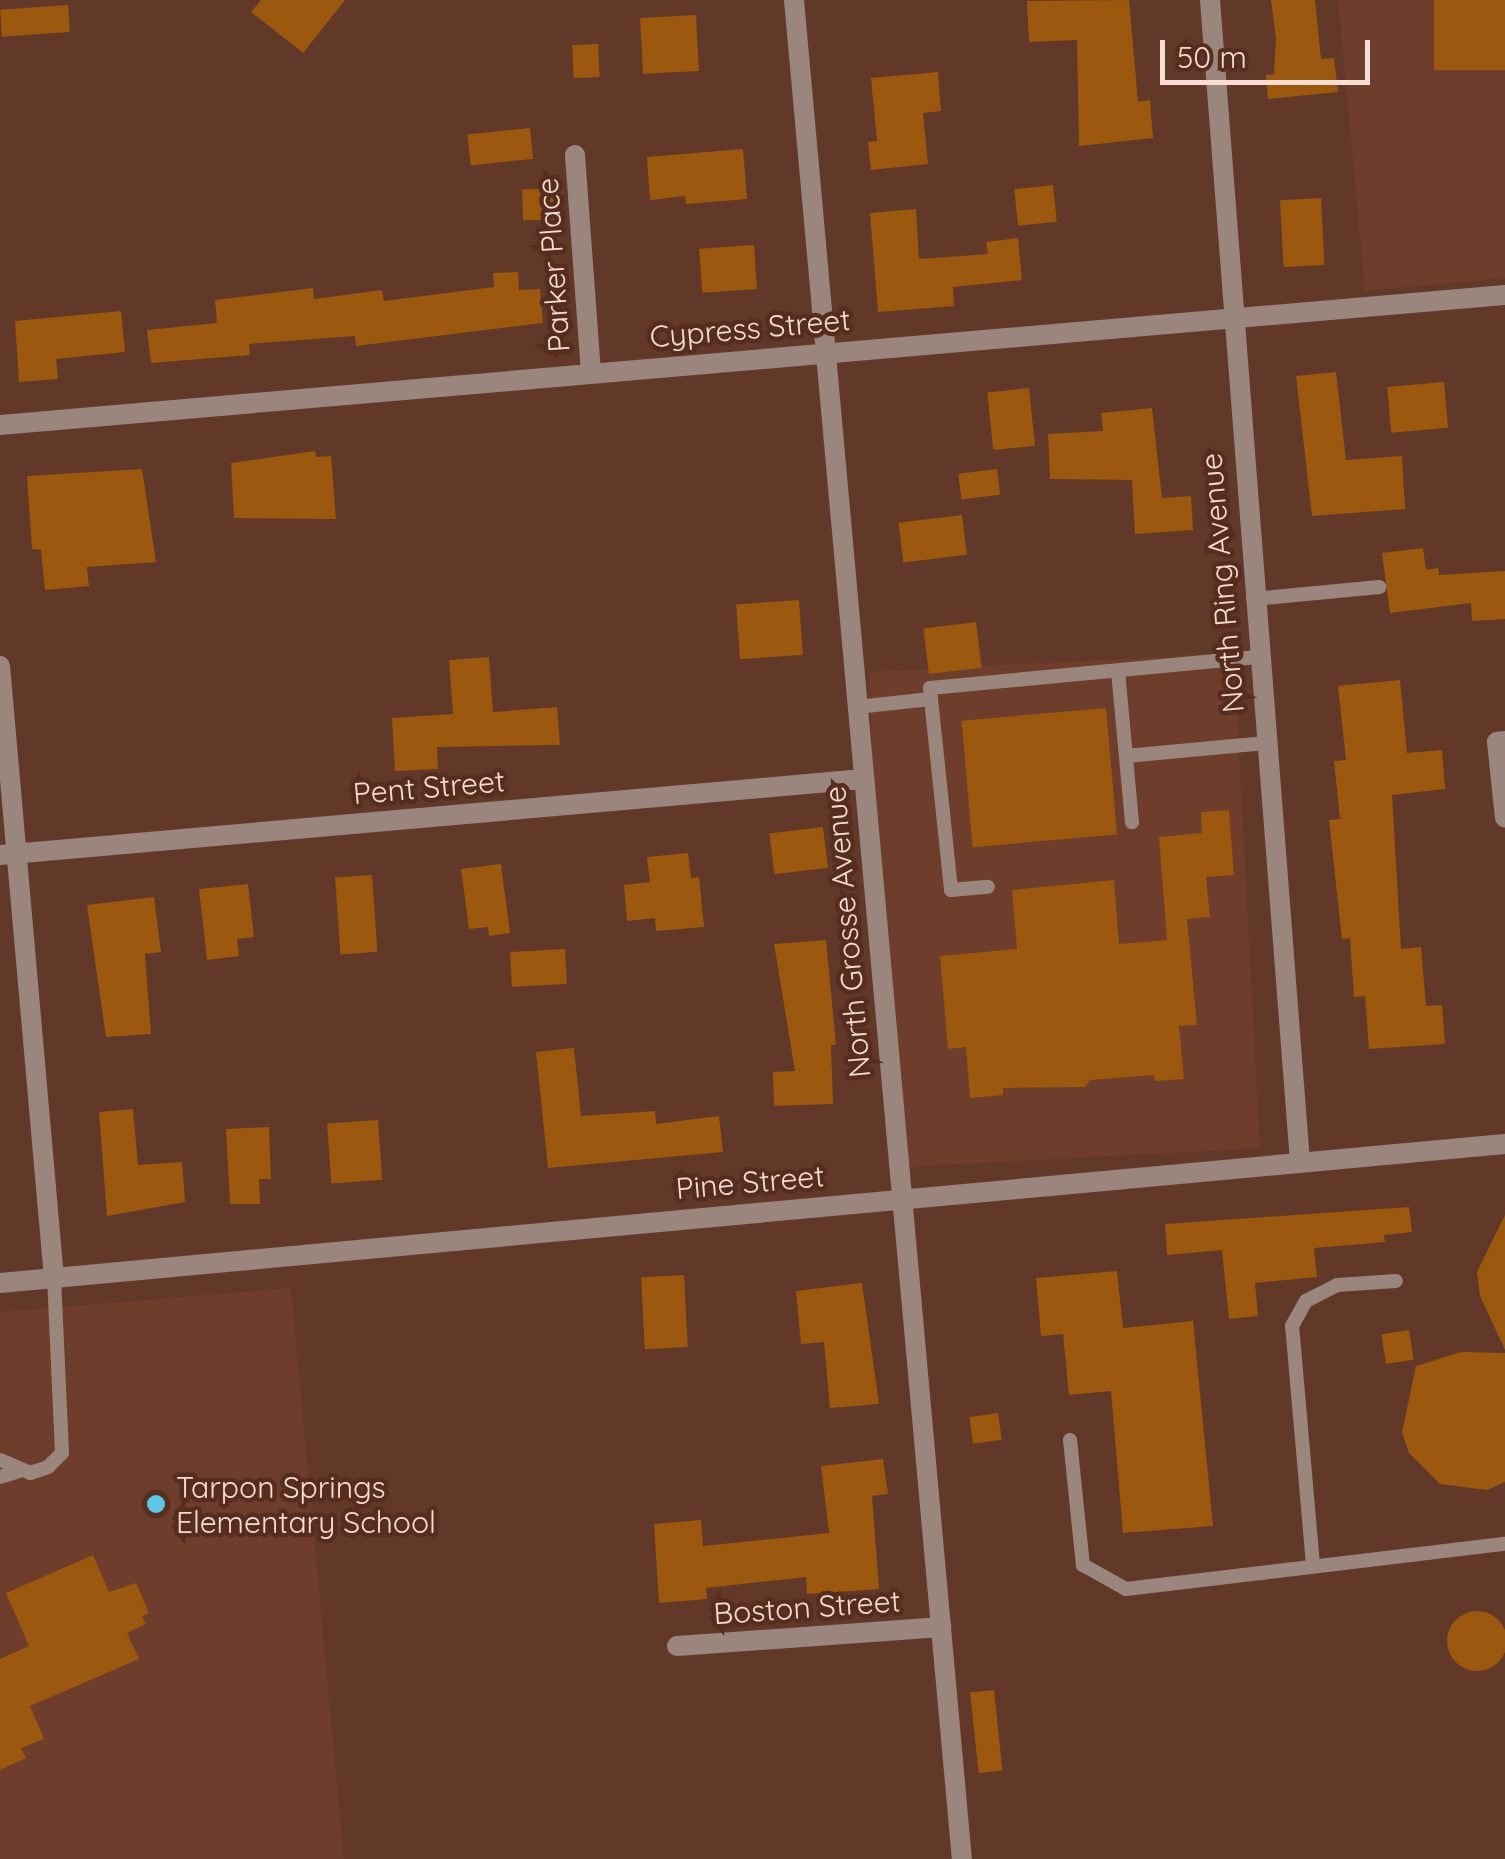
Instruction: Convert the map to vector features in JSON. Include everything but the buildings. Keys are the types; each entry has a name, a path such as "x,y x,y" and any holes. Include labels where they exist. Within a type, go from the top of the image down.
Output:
{"street":[{"name":"North Grosse Avenue","path":"794,0 962,1859"},
{"name":"North Ring Avenue","path":"1210,0 1230,319 1300,1161"},
{"name":"Parker Place","path":"575,155 591,371"},
{"name":"Cypress Street","path":"0,425 1505,294"},
{"path":"0,666 8,854 54,1278"},
{"path":"1505,742 1498,742 1505,818"},
{"name":"Pent Street","path":"8,854 864,779"},
{"name":"Pine Street","path":"0,1283 1505,1144"},
{"name":"Boston Street","path":"678,1646 941,1627"}],"lane":[{"path":"1253,599 1378,587"},
{"path":"988,887 951,890 930,688 1258,657"},
{"path":"1118,670 1132,822"},
{"path":"857,706 931,699"},
{"path":"1126,756 1265,743"},
{"path":"0,1477 20,1470 41,1471 57,1462 65,1440 54,1278"},
{"path":"1314,1564 1292,1326 1306,1301 1337,1286 1396,1281"},
{"path":"1070,1440 1083,1565 1101,1580 1126,1589 1505,1544"},
{"path":"0,1460 20,1470"}],"shaded area":[{"path":"1338,0 1505,0 1505,278 1365,291"},
{"path":"1234,653 1260,1148 894,1167 869,672"},
{"name":"Tarpon Springs Elementary School","path":"291,1288 344,1859 0,1859 0,1312"}],"place":[{"name":"Tarpon Springs Elementary School","path":"156,1504"}]}
